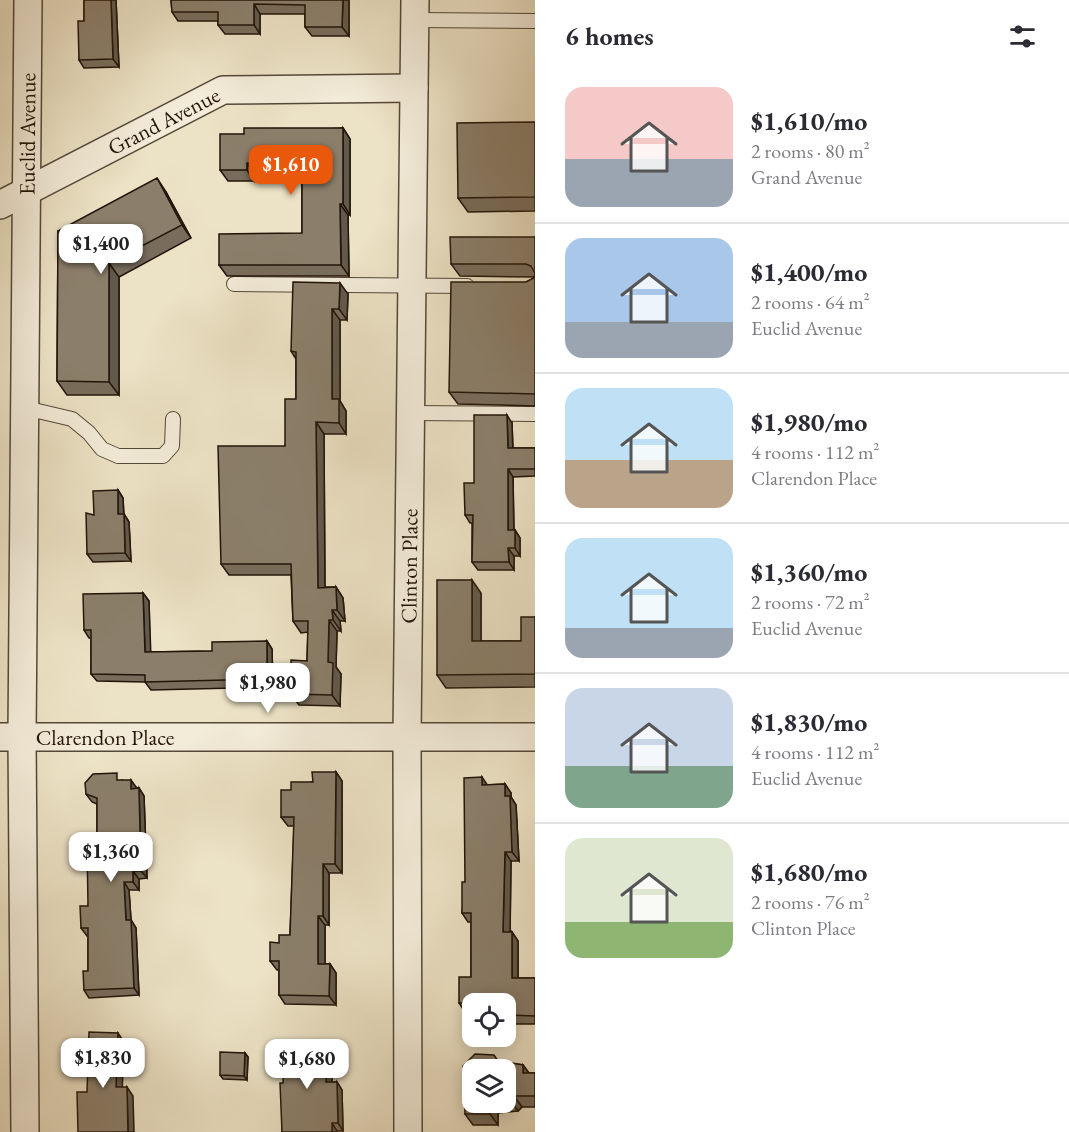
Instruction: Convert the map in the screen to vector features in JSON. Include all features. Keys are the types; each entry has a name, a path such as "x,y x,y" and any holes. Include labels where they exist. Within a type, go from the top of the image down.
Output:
{"street":[{"name":"Euclid Avenue","path":"25,1132 11,737 25,408 28,0"},
{"name":"Clinton Place","path":"408,1132 407,737 415,10"},
{"name":"Grand Avenue","path":"0,205 223,90 414,88"},
{"name":"Clarendon Place","path":"11,737 535,737"}],"lane":[{"path":"415,10 535,21"},
{"path":"234,284 479,286"},
{"path":"25,408 72,419 89,433 102,449 118,456 163,456 172,446 173,419"},
{"path":"410,413 535,414"}],"building":[{"path":"84,0 111,0 113,59 79,60 78,21 84,21"},
{"path":"171,0 343,0 342,27 305,27 305,5 254,4 254,25 218,25 218,12 172,12"},
{"path":"535,122 535,197 458,198 457,123"},
{"path":"244,128 343,128 343,204 340,204 341,265 219,265 219,234 302,233 302,163 247,163 247,170 220,170 220,134 244,134"},
{"path":"157,178 182,225 109,263 109,382 57,381 58,231"},
{"path":"450,237 535,237 535,273 531,266 526,264 451,264"},
{"path":"535,273 535,394 449,392 451,282 526,282 534,278"},
{"path":"293,282 340,283 339,309 332,309 332,399 339,399 339,423 316,422 318,588 336,587 337,610 332,610 333,620 329,620 328,662 333,663 332,695 291,694 291,660 307,661 308,621 293,621 291,564 221,564 218,446 285,446 285,399 296,399 296,352 291,351"},
{"path":"474,415 507,415 508,448 535,448 535,469 508,469 508,530 515,530 515,548 508,548 509,562 472,562 473,515 465,515 464,483 474,483"},
{"path":"118,490 118,514 124,514 125,553 87,554 86,513 94,515 93,491"},
{"path":"437,580 472,580 472,641 521,641 521,617 535,617 535,674 437,675"},
{"path":"143,593 145,652 212,651 212,642 267,641 267,679 145,682 145,675 91,674 91,630 84,630 83,594"},
{"path":"312,772 336,772 335,864 323,864 323,916 318,916 318,964 330,964 329,996 279,995 279,961 270,961 270,942 279,943 279,935 290,935 294,817 281,817 281,790 291,790 291,782 313,782"},
{"path":"117,773 117,780 131,780 131,789 139,788 141,871 133,871 133,882 124,882 126,920 131,920 134,988 84,990 83,971 88,971 88,928 81,928 80,906 88,906 87,844 97,844 97,798 86,794 85,783 93,774"},
{"path":"482,777 482,785 505,784 505,796 510,796 512,852 505,852 503,932 512,932 512,978 535,978 535,1016 516,1015 516,993 462,993 462,1003 459,1003 459,977 471,977 471,913 462,913 462,882 465,882 464,778"},
{"path":"89,1032 118,1033 116,1087 127,1087 128,1132 78,1132 77,1092 87,1092"},
{"path":"289,1041 327,1042 326,1082 337,1082 338,1123 332,1123 332,1132 282,1132 280,1083 283,1083 284,1047 289,1047"},
{"path":"220,1052 245,1053 244,1076 220,1075"},
{"path":"475,1054 494,1055 497,1059 470,1059"},
{"path":"516,1064 523,1065 523,1073 535,1073 535,1096 516,1096"},
{"path":"465,1113 490,1113 490,1114"}]}
